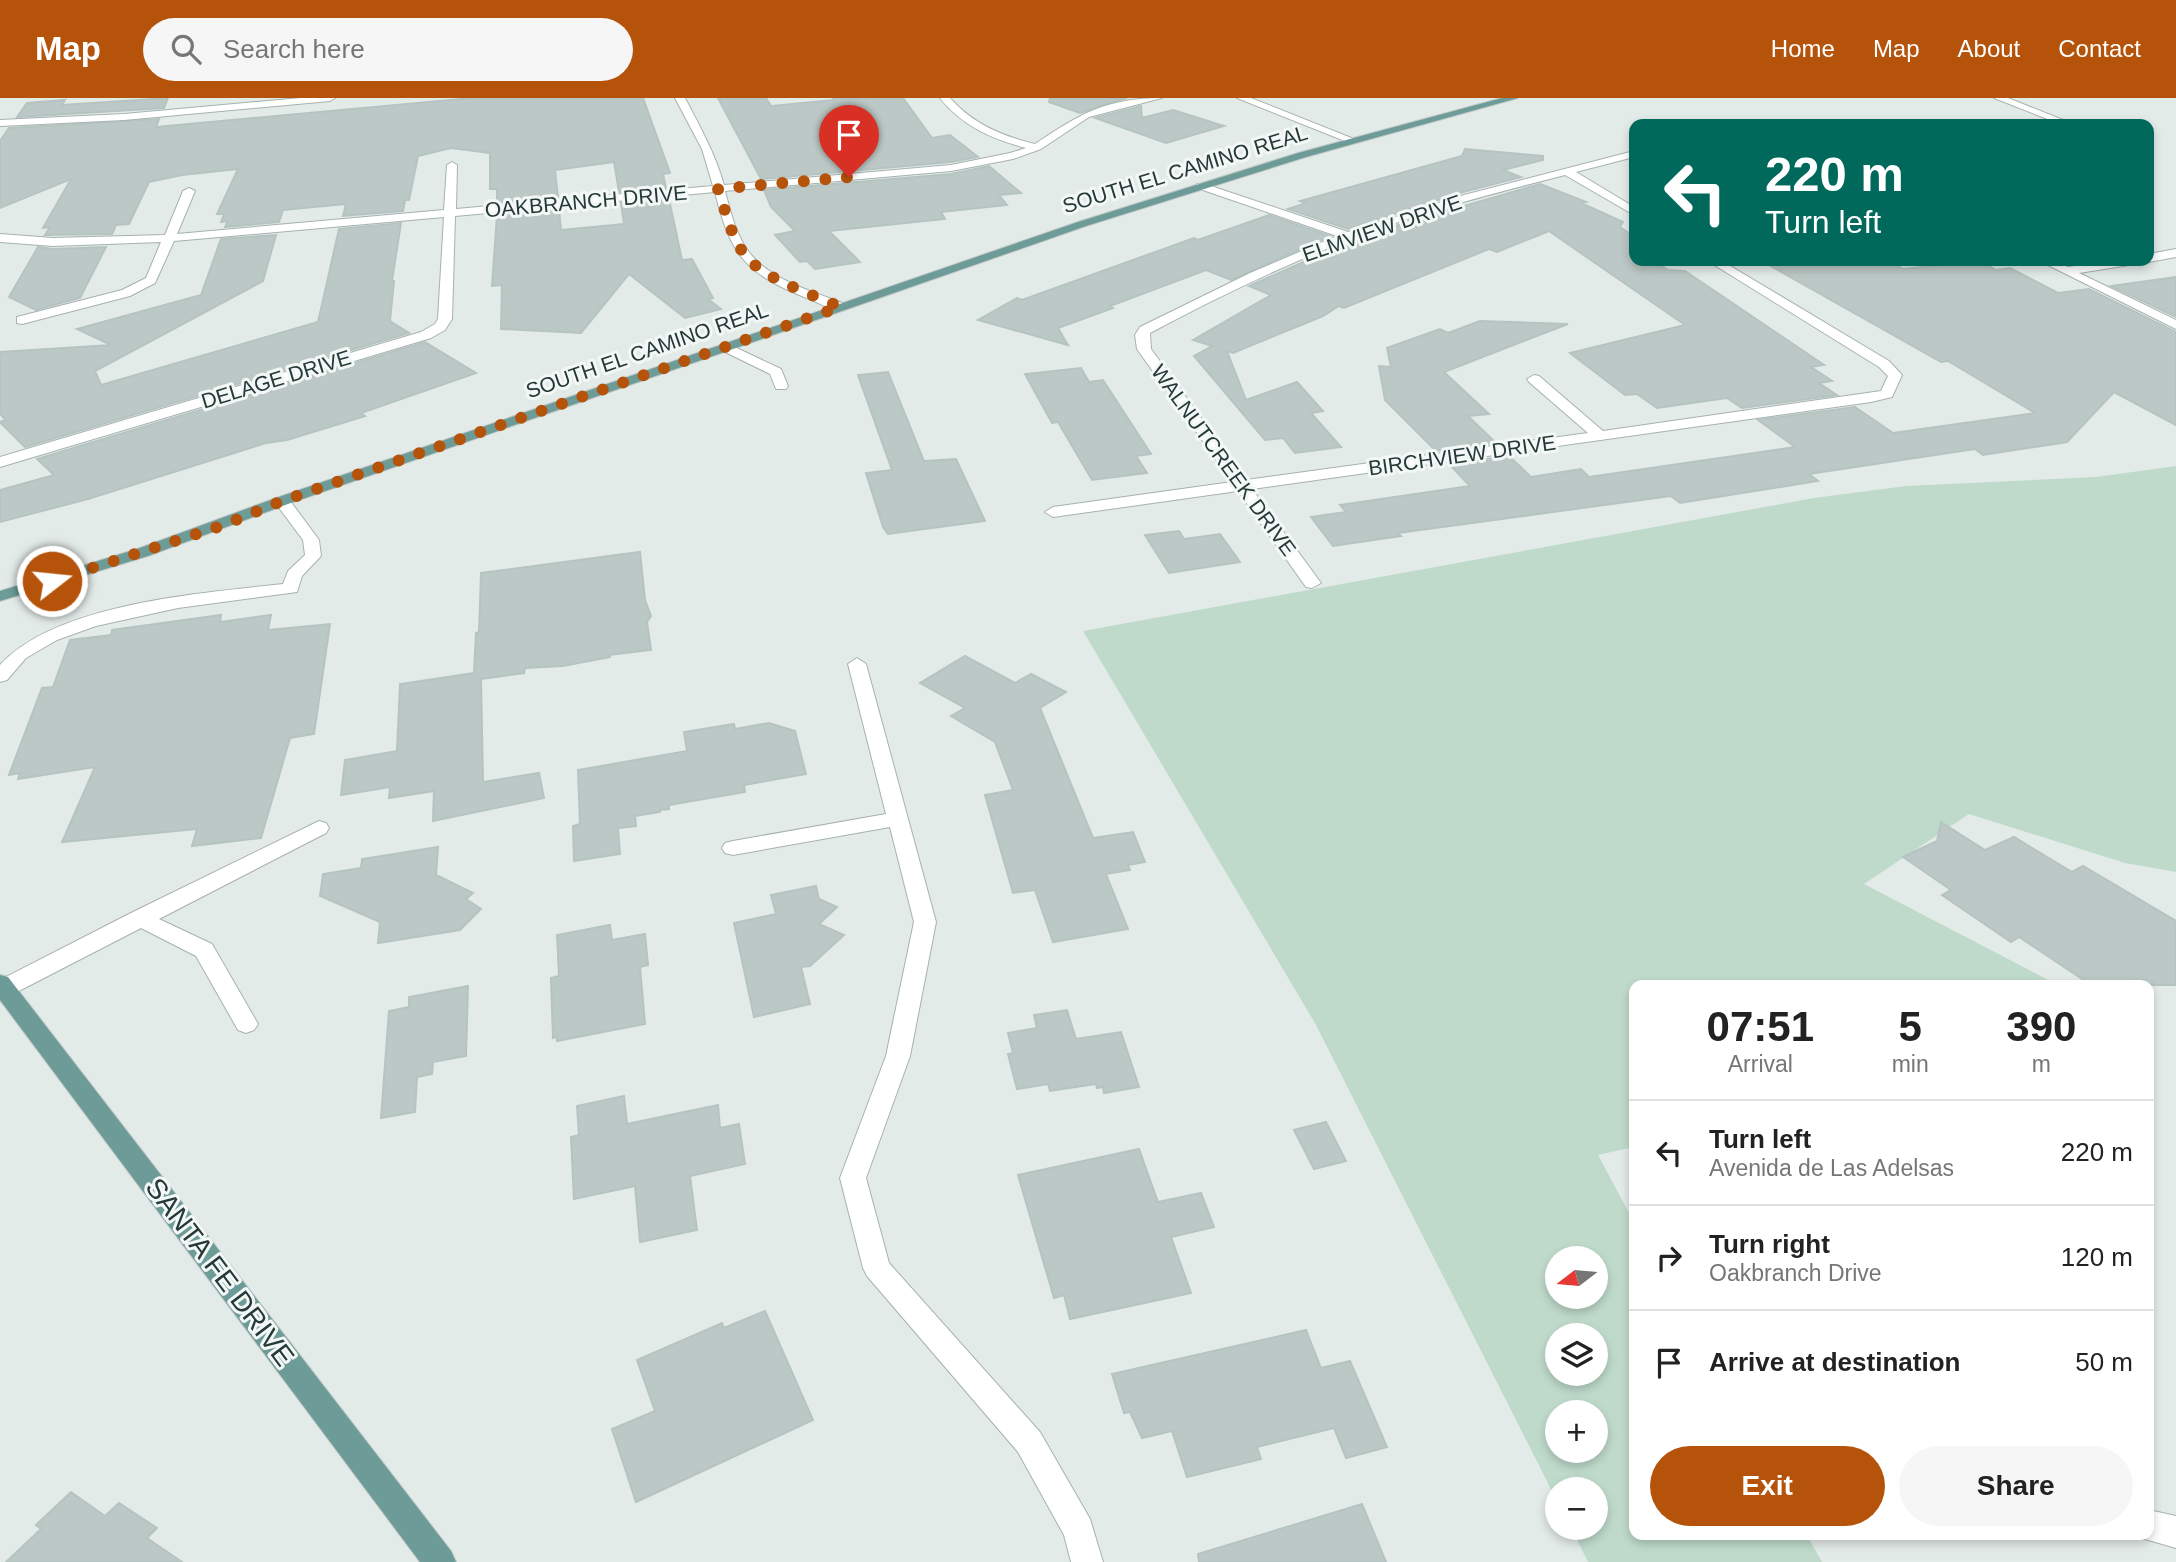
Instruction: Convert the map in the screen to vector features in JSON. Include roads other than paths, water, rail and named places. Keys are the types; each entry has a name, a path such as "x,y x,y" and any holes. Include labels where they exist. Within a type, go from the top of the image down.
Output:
{"main road":[{"name":"SOUTH EL CAMINO REAL","path":"0,596 105,566 224,525 282,501 840,307 1200,186 1513,98"},
{"name":"SANTA FE DRIVE","path":"2,985 440,1562"}],"street":[{"path":"197,113 204,98"},
{"path":"0,123 77,122 197,113 330,98"},
{"path":"680,98 710,156 718,189 740,248 747,258 777,279 840,307"},
{"path":"946,98 958,114 978,128 1009,141 1037,147"},
{"name":"OAKBRANCH DRIVE","path":"0,238 52,242 167,239 951,168 1013,156 1037,147 1086,115 1124,103 1157,98"},
{"path":"1242,98 1354,141"},
{"path":"1999,98 2055,119"},
{"name":"ELMVIEW DRIVE","path":"1142,335 1145,330 1231,285 1347,236 1443,204 1629,155"},
{"name":"DELAGE DRIVE","path":"0,461 426,335 440,327 445,319 452,164"},
{"path":"1568,172 1629,209"},
{"path":"1200,186 1347,236"},
{"path":"22,320 126,293 151,280 189,191"},
{"path":"2154,257 2176,253"},
{"name":"BIRCHVIEW DRIVE","path":"1053,512 1886,394 1895,375 1884,364 1722,266"},
{"path":"2056,266 2176,325"},
{"path":"2066,271 2098,266"},
{"name":"WALNUTCREEK DRIVE","path":"1142,335 1144,349 1312,583"},
{"path":"726,347 776,372 781,386"},
{"path":"1534,379 1600,436"},
{"path":"0,676 32,644 122,611 291,588 294,575 313,556 312,540 282,501"},
{"path":"857,664 925,922 898,1056 853,1178 877,1268 1029,1442 1080,1530 1087,1562"},
{"path":"733,848 898,819"},
{"path":"2,985 319,828"},
{"path":"139,918 204,950 246,1024"},
{"path":"2154,1527 2176,1532"}]}
